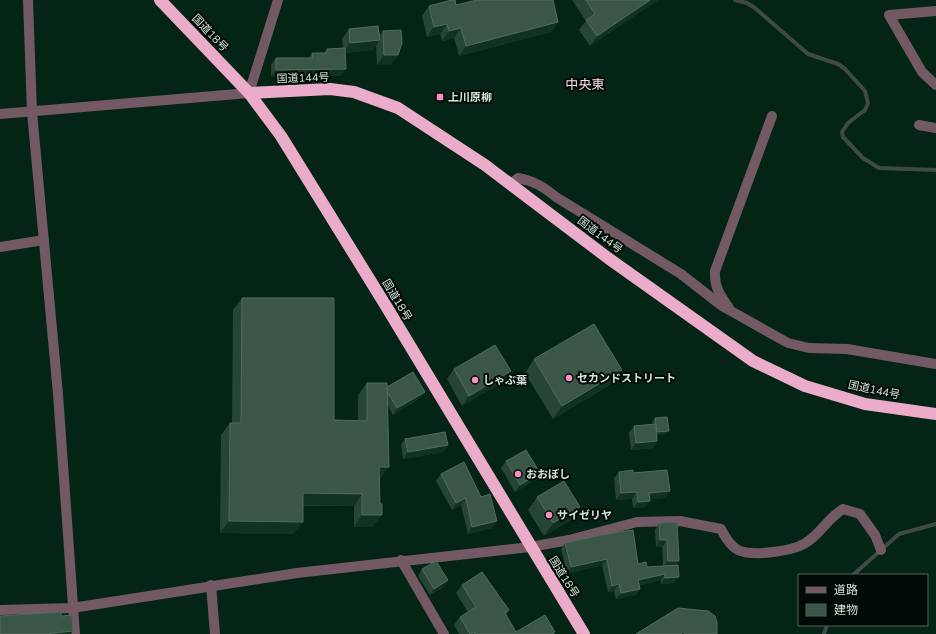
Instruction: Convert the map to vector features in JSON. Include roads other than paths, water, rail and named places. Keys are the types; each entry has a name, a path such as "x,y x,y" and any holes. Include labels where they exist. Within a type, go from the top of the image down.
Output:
{"highway":[{"name":"国道18号","path":"160,0 249,93 281,136 382,299 530,547 584,634"},
{"name":"国道144号","path":"249,93 330,89 354,92 378,99 411,115 511,184 608,258 753,361 806,386 865,404 936,414"}],"street":[{"path":"28,0 32,112 58,394 75,634"},
{"path":"0,114 249,93 278,0"},
{"path":"936,11 889,15 922,72 936,85"},
{"path":"731,311 716,290 714,283 715,271 772,116"},
{"path":"918,125 936,128"},
{"path":"511,184 518,178 530,180 543,186 556,197 681,274 722,306 788,343 809,348 847,349 936,364"},
{"path":"0,247 44,240"},
{"path":"0,610 72,608 211,585 400,560 530,547 569,540 637,522 680,521 721,529 729,543 739,551 768,553 792,550 808,542 831,516 843,509 860,514 875,535 881,550"},
{"path":"400,560 444,634"},
{"path":"211,585 215,634"}],"waterway":[{"path":"735,0 747,3 755,8 808,54 838,64 845,69 865,91 868,103 865,110 848,123 842,132 843,137 863,158 879,168 936,170"},
{"path":"854,574 899,534 936,524"},
{"path":"824,634 827,626"}],"place":[{"name":"上川原柳","path":"440,97"},
{"name":"セカンドストリート","path":"569,378"},
{"name":"しゃぶ葉","path":"475,380"},
{"name":"おおぼし","path":"518,474"},
{"name":"サイゼリヤ","path":"549,515"}],"district":[{"name":"中央東","path":"585,85"}]}
